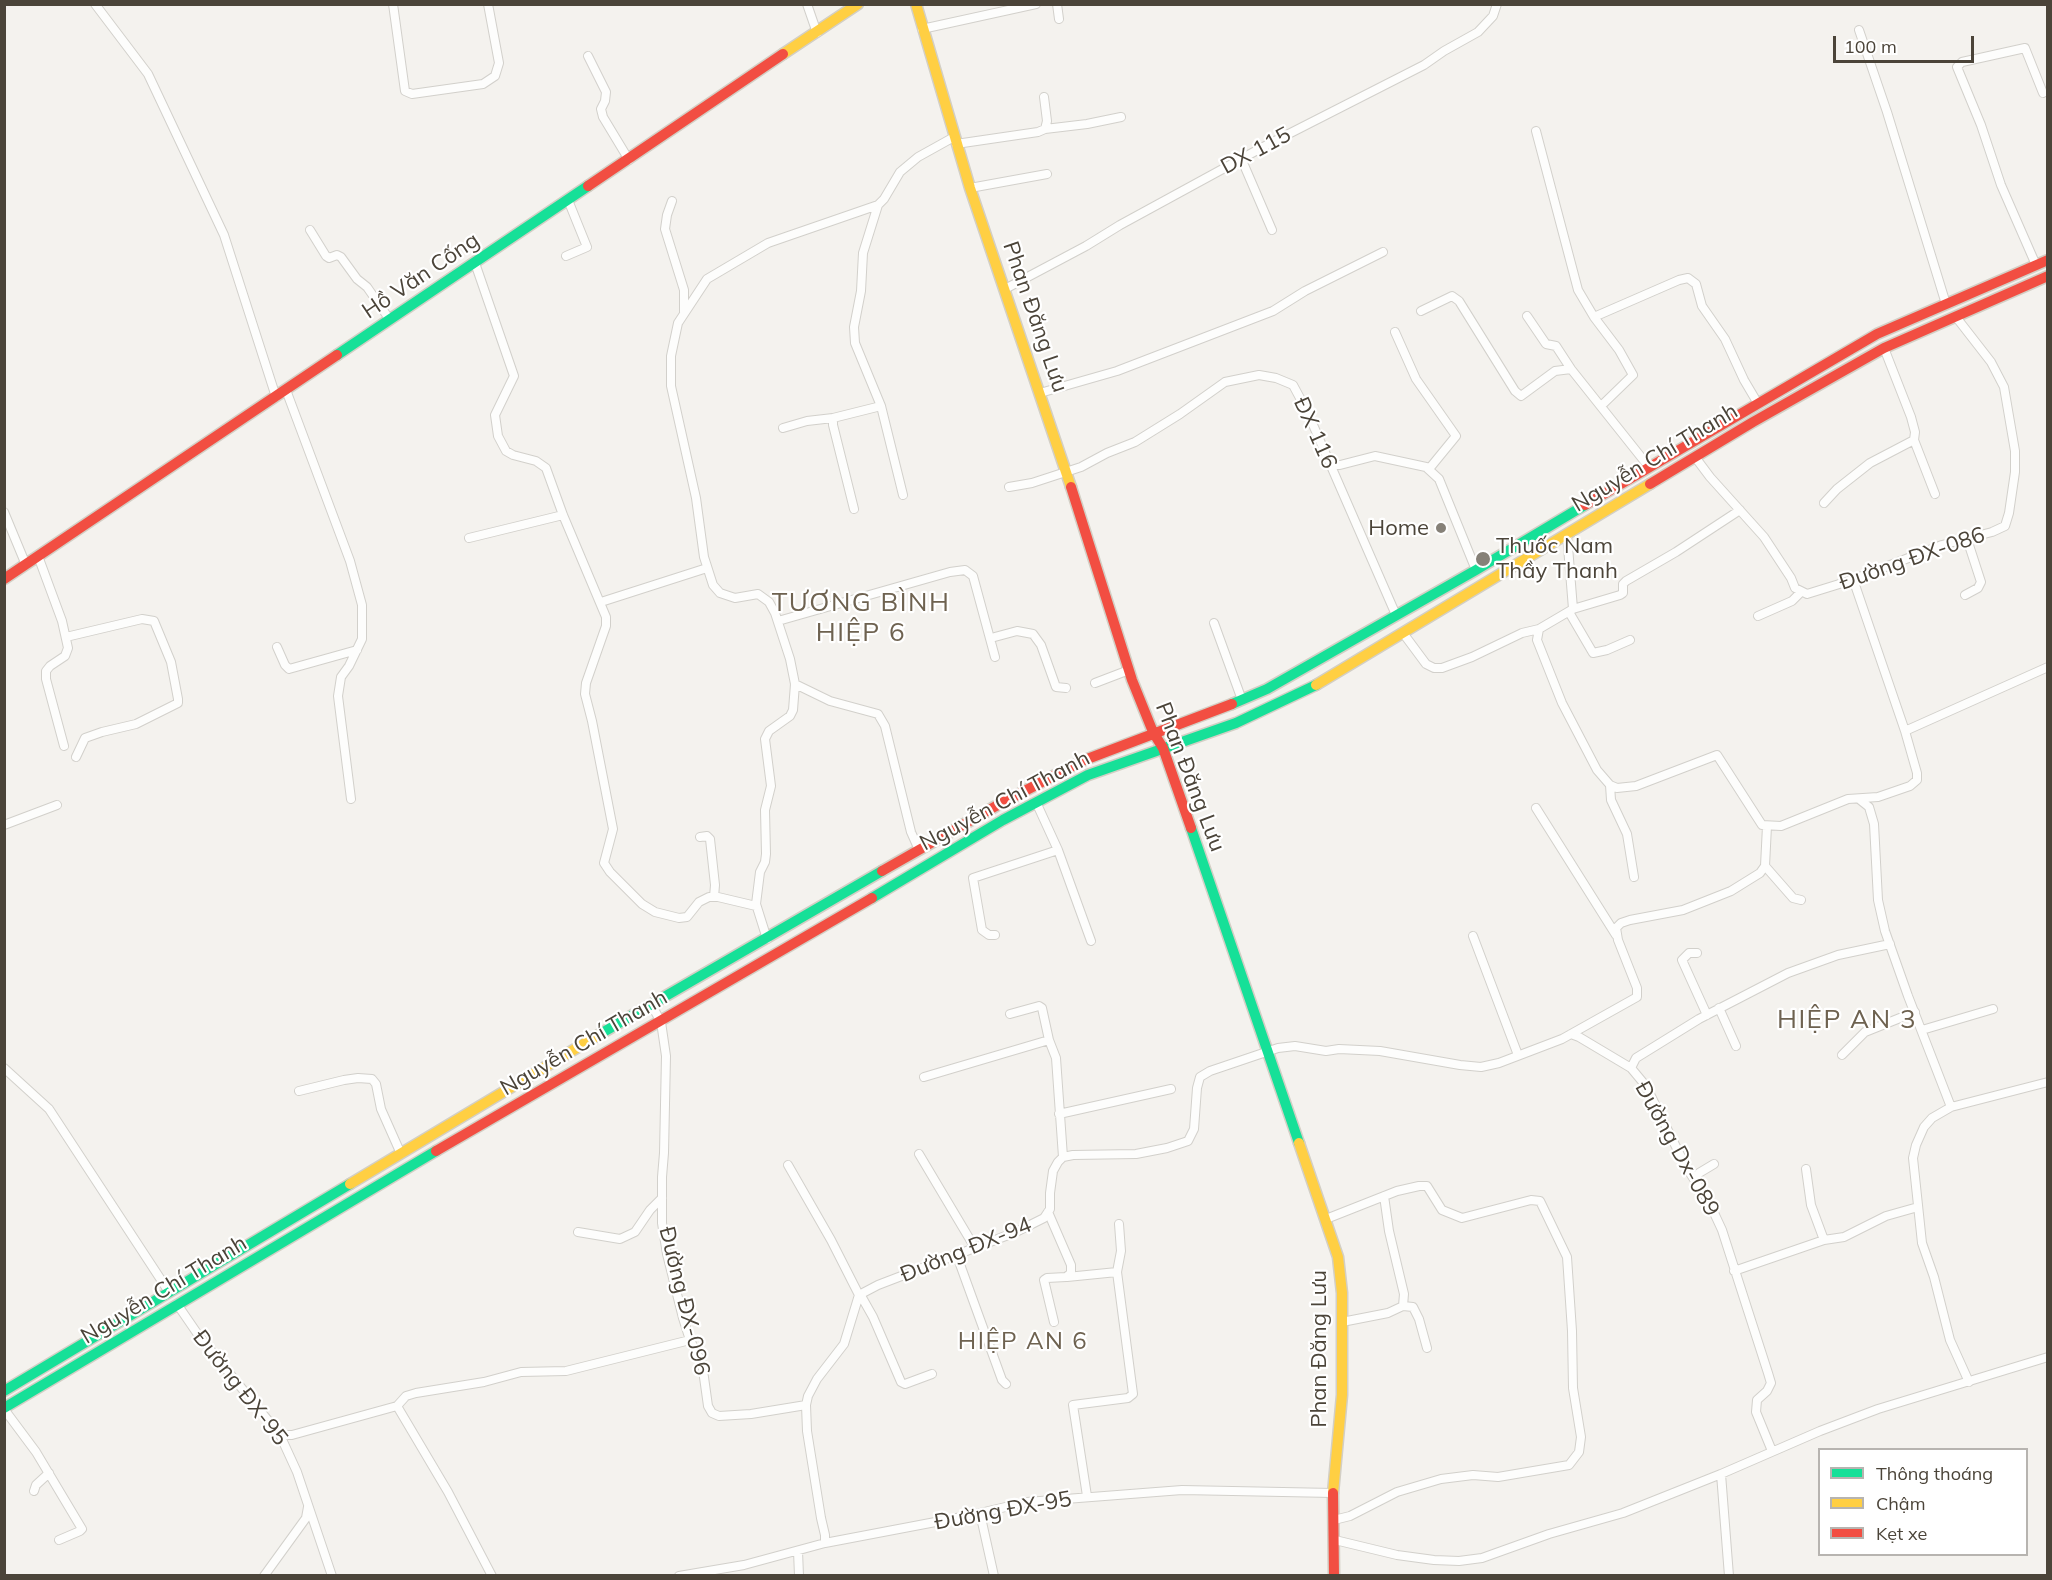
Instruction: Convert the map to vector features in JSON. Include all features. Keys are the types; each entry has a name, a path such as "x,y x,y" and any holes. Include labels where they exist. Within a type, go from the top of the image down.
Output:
{"main road":[{"name":"Hồ Văn Cống","path":"4,579 858,4"},
{"name":"Phan Đăng Lưu","path":"916,4 969,188 1040,393 1128,670 1153,732 1163,748 1338,1257 1342,1322 1342,1395 1333,1493 1334,1575"},
{"name":"Nguyễn Chí Thanh","path":"4,1391 651,1004 919,850 1082,760 1242,700 1275,684 1476,570 1558,519 1877,334 2048,260"},
{"name":"Nguyễn Chí Thanh","path":"4,1408 413,1164 661,1022 1003,820 1088,775 1236,723 1322,682 1695,457 1884,348 2048,276"},
{"path":"1877,334 1884,348"},
{"path":"1558,519 1567,534"},
{"path":"919,850 927,865"},
{"path":"169,1292 177,1304"}],"street":[{"path":"95,4 148,74 219,224 276,397"},
{"path":"393,4 405,91 412,94 483,84 495,75 499,63 488,4"},
{"path":"807,4 817,33"},
{"path":"922,29 1036,4"},
{"path":"1057,4 1059,19"},
{"name":"DX 115","path":"1005,289 1241,158 1424,65 1478,32 1493,16 1497,4"},
{"path":"1859,30 1946,304"},
{"path":"2036,264 2001,185 1981,125 1957,67 1962,62 2025,48 2043,93"},
{"path":"588,56 606,92 601,110 603,117 629,160"},
{"path":"1044,97 1047,121 1045,129"},
{"path":"767,939 756,906 760,872 766,854 765,810 771,786 765,739 769,731 790,716 793,710 795,684 778,621 769,602 758,594 735,598 720,593 713,585 707,568 696,498 671,386 671,357 678,323 707,279 768,243 878,205 900,172 918,157 955,141 1038,132 1121,117"},
{"path":"1536,131 1575,282 1594,317 1619,350 1633,375 1601,406"},
{"path":"1241,158 1272,230"},
{"path":"969,188 1047,174"},
{"path":"566,256 587,247 568,200"},
{"path":"672,201 664,229 684,290 684,314"},
{"path":"878,205 863,253 861,291 854,327 858,352 870,375 881,406 903,495"},
{"path":"310,230 326,256 340,257 357,279 367,287 390,320"},
{"path":"1040,393 1117,371 1273,311 1305,291 1383,252"},
{"path":"475,263 514,376 495,415 498,436 506,451 536,461 546,468 606,617 606,626 586,683 585,694 613,829 604,862 610,872 642,904 655,912 679,918 687,917 699,902 708,897 756,906"},
{"path":"1594,317 1688,278 1696,284 1702,306 1725,339 1757,402"},
{"path":"1421,311 1452,297 1459,301 1515,391 1521,396 1555,371 1572,369"},
{"path":"1527,316 1546,344 1556,346 1649,467"},
{"name":"Đường ĐX-086","path":"1801,592 1807,594 1942,545 2005,526 2014,482 2015,451 2004,387 1991,362 1956,317"},
{"path":"1395,332 1416,379 1456,436 1429,469"},
{"path":"1884,348 1911,417 1915,432 1914,440 1935,494"},
{"name":"ĐX 116","path":"1009,487 1066,473 1135,442 1225,382 1259,375 1276,378 1293,385 1307,411 1396,615"},
{"path":"286,390 350,561 362,605 362,639 341,678 338,696 351,799"},
{"path":"783,428 881,406"},
{"path":"832,418 854,509"},
{"path":"1824,503 1837,489 1870,464 1914,440"},
{"path":"1330,465 1340,465 1375,456 1429,469 1439,479 1476,570"},
{"path":"1695,457 1771,546 1795,588 1801,592 1792,601 1758,616"},
{"path":"1403,633 1426,664 1434,668 1442,668 1472,657 1522,633 1539,629 1571,611 1620,595 1623,593 1623,584 1626,581 1676,552 1740,510"},
{"path":"4,512 26,565"},
{"path":"469,538 563,515"},
{"path":"1567,534 1571,611 1593,652 1607,650 1630,640"},
{"path":"1965,595 1978,588 1981,582 1966,539"},
{"path":"38,556 68,648 65,656 46,671 46,679 64,746"},
{"path":"601,602 707,568"},
{"path":"778,621 950,572 965,570 973,576 995,657"},
{"path":"1539,629 1537,640 1541,653 1562,703 1597,770 1610,785 1617,788 1636,786 1717,755 1762,825 1781,826 1844,801 1878,796 1910,786 1917,780 1905,731 1853,579"},
{"path":"66,637 142,619 154,621 171,662 178,699 178,703 136,724 85,738 76,757"},
{"path":"1214,623 1242,700"},
{"path":"991,638 1017,631 1033,634 1041,645 1056,687 1066,688"},
{"path":"277,647 289,669 357,650"},
{"path":"1905,731 2048,667"},
{"path":"1095,683 1128,670"},
{"path":"795,684 830,702 878,714 885,726 911,831 919,850"},
{"path":"1610,785 1611,800 1627,834 1634,877"},
{"path":"1859,799 1869,807 1873,821 1878,900 1890,944 1951,1107"},
{"path":"1036,802 1058,850 1090,941"},
{"path":"4,825 57,805"},
{"path":"1010,1014 1039,1006 1042,1008 1048,1040 1056,1058 1063,1157 1136,1154 1188,1141 1194,1129 1200,1077 1210,1071 1268,1051 1295,1046 1326,1051 1339,1049 1380,1051 1481,1067 1499,1063 1571,1034 1637,997 1637,988 1617,936 1536,808"},
{"path":"1617,936 1616,928 1621,923 1683,910 1731,891 1760,873 1765,866 1767,826"},
{"path":"700,837 706,836 710,839 716,885 714,897"},
{"path":"995,935 982,930 973,878 1058,850"},
{"path":"1765,866 1792,898 1802,900"},
{"path":"1473,936 1518,1055"},
{"path":"1631,1068 1636,1058 1707,1015 1788,973 1838,955 1890,944"},
{"path":"1697,953 1689,953 1682,960 1707,1015"},
{"path":"651,1004 661,1022"},
{"path":"1719,1008 1736,1046"},
{"path":"1922,1030 1992,1010"},
{"path":"1842,1055 1864,1032 1915,1012"},
{"name":"Đường ĐX-096","path":"661,1022 666,1056 662,1223 690,1340 702,1363 708,1406 712,1413 719,1416 751,1414 806,1405"},
{"name":"Đường Dx-089","path":"1571,1034 1631,1068 1646,1086 1681,1157 1709,1202 1722,1230 1771,1383 1767,1391 1756,1400 1756,1412 1772,1451"},
{"path":"924,1077 1048,1040"},
{"path":"4,1068 49,1109 169,1292"},
{"path":"299,1091 344,1080 372,1079 376,1084 381,1109 401,1154"},
{"path":"1969,1382 1950,1340 1934,1277 1922,1243 1913,1158 1916,1144 1924,1127 1932,1118 1951,1107 2048,1082"},
{"path":"1059,1114 1171,1089"},
{"path":"919,1154 975,1248"},
{"name":"Đường ĐX-94","path":"860,1295 878,1285 957,1256 1044,1218 1050,1209 1053,1171 1063,1157"},
{"path":"1694,1179 1698,1173 1714,1164"},
{"path":"788,1165 873,1317 901,1382 905,1384 932,1374"},
{"path":"1806,1169 1811,1205 1824,1239"},
{"path":"1326,1220 1396,1191 1427,1186 1442,1210 1461,1218 1532,1200 1540,1202 1567,1257 1574,1388 1581,1437 1579,1452 1569,1465 1498,1477 1473,1476 1441,1479 1397,1492 1350,1516 1334,1520"},
{"path":"1384,1196 1389,1231 1404,1294 1403,1306"},
{"path":"578,1232 620,1239 635,1232 650,1210 662,1198"},
{"path":"1734,1271 1824,1239 1844,1237 1886,1216 1918,1207"},
{"path":"1048,1212 1071,1265 1071,1273 1066,1277"},
{"path":"1087,1496 1073,1405 1128,1398 1133,1394 1117,1272 1121,1251 1119,1224"},
{"path":"957,1256 1002,1380 1006,1384"},
{"path":"1054,1322 1044,1280 1117,1272"},
{"path":"825,1544 807,1431 806,1405 817,1379 844,1344 851,1314 860,1295"},
{"name":"Đường ĐX-95","path":"177,1304 199,1336 280,1435 288,1449 332,1575"},
{"path":"1342,1322 1388,1313 1403,1306 1413,1306 1427,1348"},
{"path":"280,1435 292,1435 397,1406 406,1396 416,1393 484,1382 521,1372 566,1371 690,1340"},
{"path":"1335,1540 1397,1555 1434,1560 1459,1561 1482,1558 1549,1534 1623,1513 1878,1409 2048,1357"},
{"path":"397,1406 448,1492 492,1575"},
{"path":"4,1408 49,1473 82,1529 59,1540"},
{"path":"34,1491 36,1485 49,1473"},
{"path":"1721,1474 1729,1575"},
{"name":"Đường ĐX-95","path":"679,1575 744,1565 825,1544 1027,1502 1182,1490 1333,1493"},
{"path":"264,1575 306,1518 308,1506"},
{"path":"980,1513 994,1575"},
{"path":"798,1551 799,1575"}],"traffic: fast":[{"path":"337,355 588,186"},
{"path":"1232,704 1267,689 1585,505"},
{"path":"872,898 1003,820 1088,775 1236,723 1316,685"},
{"path":"1191,828 1299,1143"},
{"path":"600,1034 882,871"},
{"path":"4,1408 436,1151"},
{"path":"4,1391 350,1184"}],"traffic: slow":[{"path":"783,54 858,4"},
{"path":"916,4 970,188 1071,487"},
{"path":"1316,685 1650,484"},
{"path":"350,1184 600,1034"},
{"path":"1299,1143 1338,1257 1342,1293 1342,1395 1333,1493"}],"traffic: jam":[{"path":"588,186 783,54"},
{"path":"1585,505 1877,334 2048,260"},
{"path":"1650,484 1753,422 1884,348 2048,276"},
{"path":"4,579 337,355"},
{"path":"1071,487 1132,680 1153,732 1163,748 1191,828"},
{"path":"882,871 996,806 1082,761 1232,704"},
{"path":"436,1151 872,898"},
{"path":"1333,1493 1334,1576"}],"place":[{"name":"Home","path":"1441,528"},
{"name":"Thuốc Nam Thầy Thanh","path":"1483,559"}],"district":[{"name":"TƯƠNG BÌNH HIỆP 6","path":"861,618"},
{"name":"HIỆP AN 3","path":"1847,1020"},
{"name":"HIỆP AN 6","path":"1023,1342"}]}
